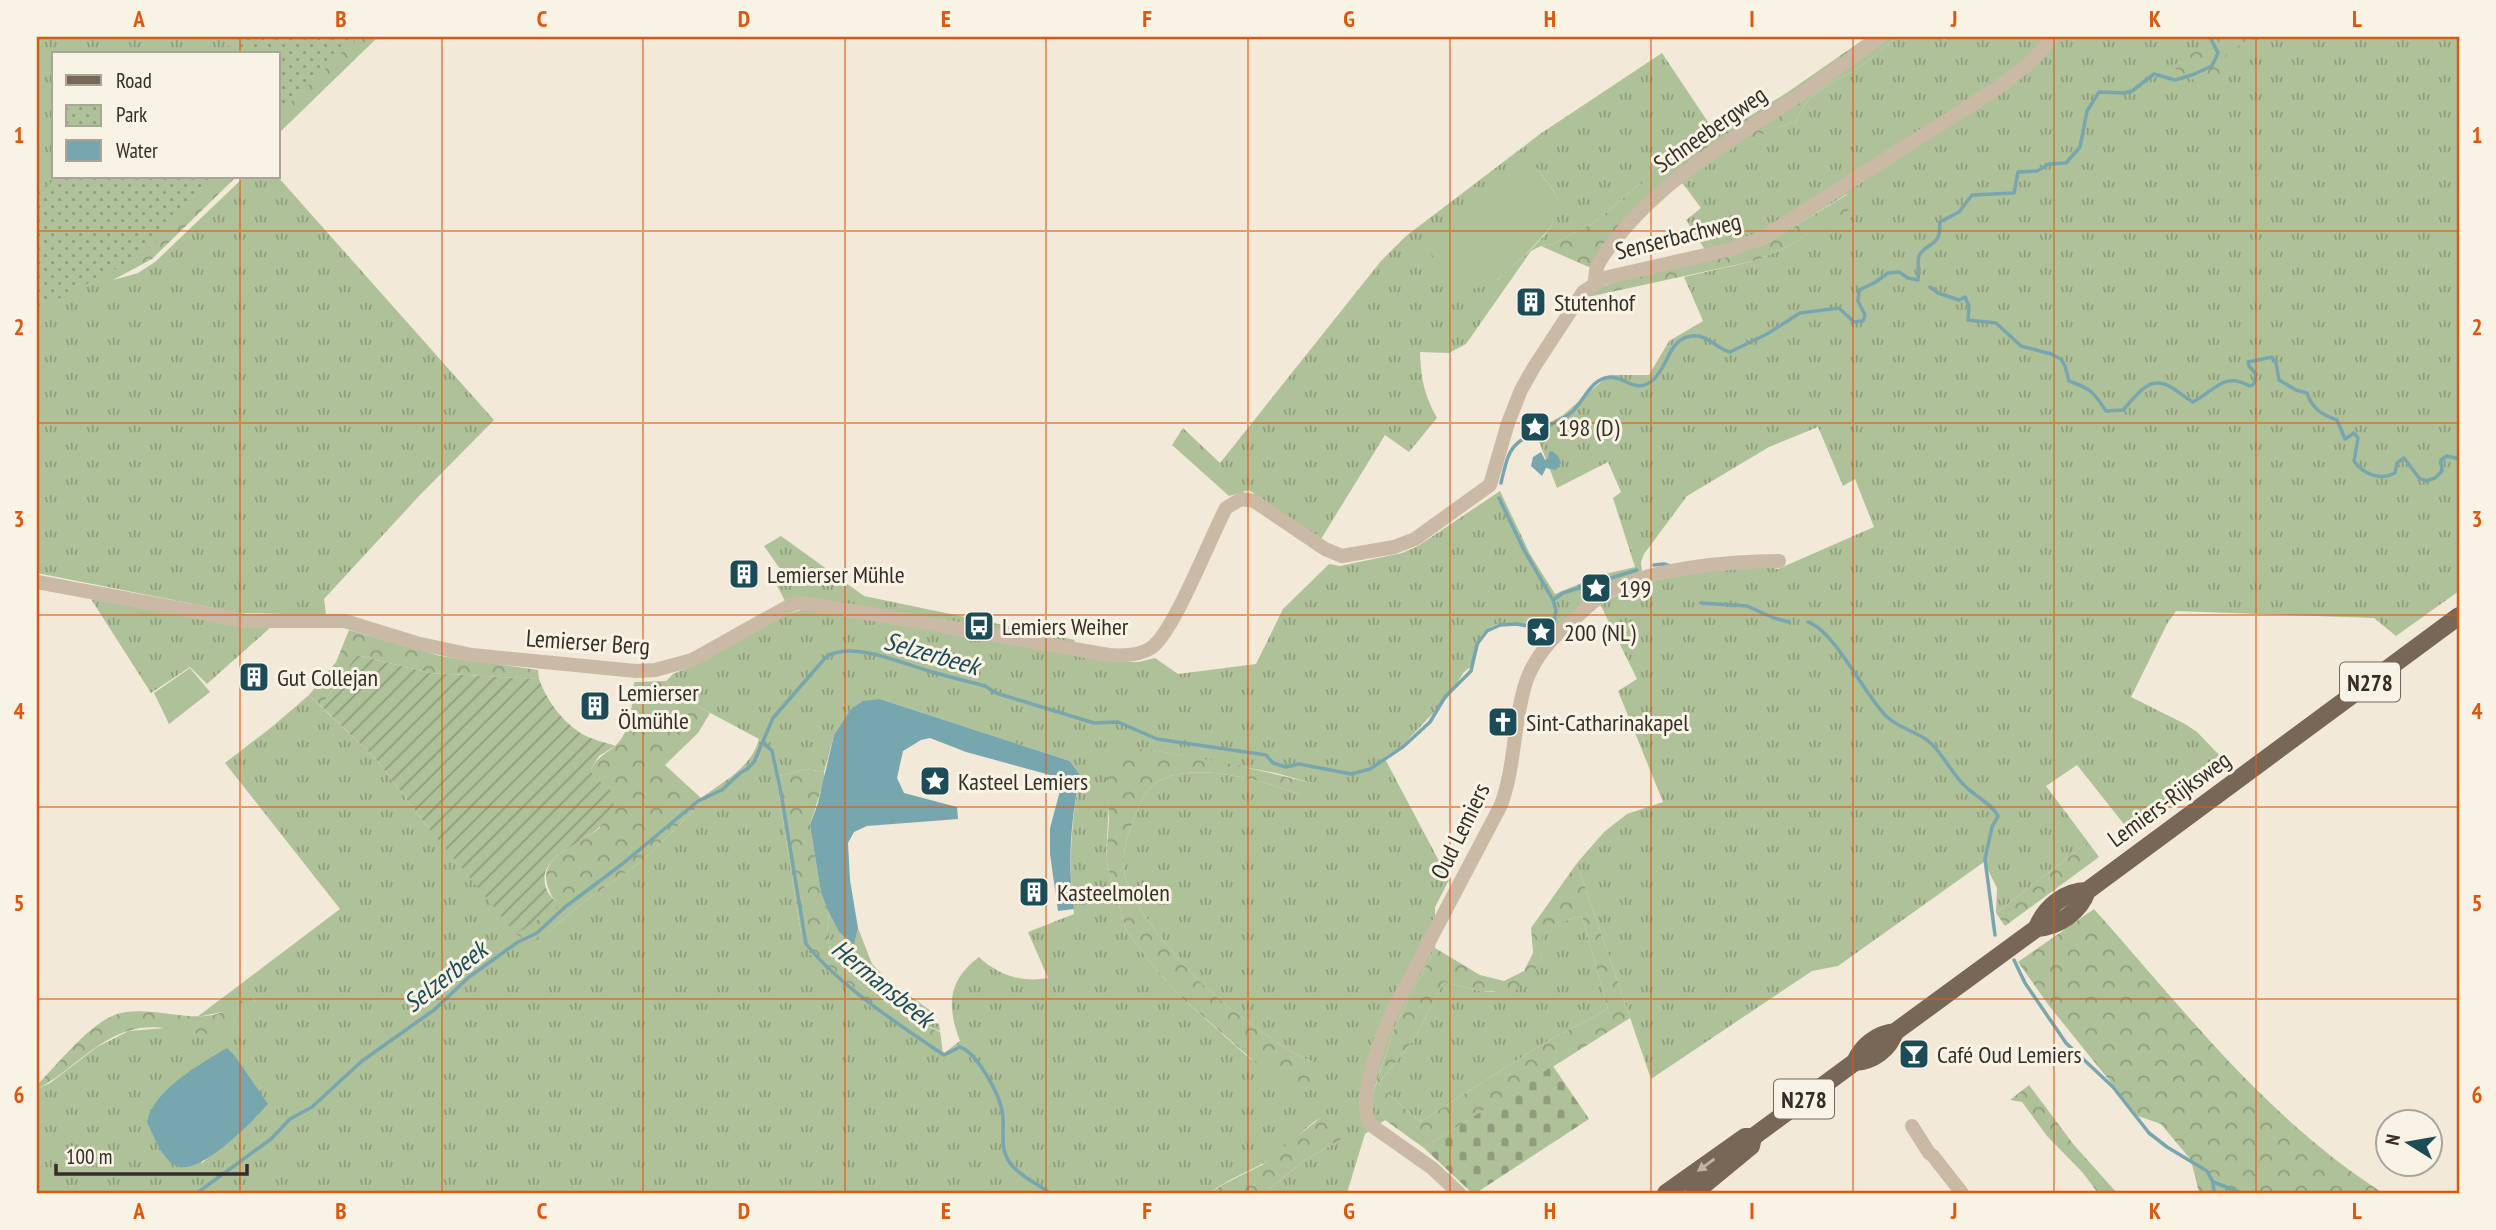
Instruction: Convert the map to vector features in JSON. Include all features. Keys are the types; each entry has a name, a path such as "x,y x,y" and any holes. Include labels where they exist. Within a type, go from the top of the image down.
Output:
{"main road":[{"name":"Lemiers-Rijksweg","path":"1666,1193 1745,1137 1753,1137 1855,1062 1866,1062 1878,1054 1891,1042 1895,1032 2037,928 2045,913 2059,900 2078,891 2087,891 2459,616"},
{"name":"Lemiers-Rijksweg","path":"1693,1193 1751,1146 1753,1137"}],"street":[{"name":"Schneebergweg","path":"1595,282 1594,275 1602,257 1649,202 1715,148 1840,67 1880,37"},
{"name":"Senserbachweg","path":"1467,503 1492,481 1512,414 1534,367 1588,286 1604,278 1732,249 1762,238 1999,87 2031,62 2053,37"},
{"name":"Lemierser Berg","path":"37,582 246,621 345,621 416,643 472,656 612,670 655,670 678,666 787,607 798,604 1122,656 1149,649 1161,640 1226,508 1234,502 1248,498 1262,504 1325,549 1342,555 1394,547 1415,539 1467,503"},
{"name":"Oud Lemiers","path":"1459,1193 1432,1168 1371,1125 1366,1115 1366,1102 1378,1049 1391,1014 1501,805 1508,782 1524,689 1532,667 1543,648 1562,629 1599,597 1620,586 1709,565 1779,561"},
{"path":"1912,1126 1923,1145 1962,1193"}],"green space":[{"path":"37,37 354,37 280,54 52,52 52,178 210,178 113,280 138,273 155,262 243,178 279,178 494,420 324,599 326,615 239,613 37,573"},
{"path":"241,37 358,37 280,113 280,52 220,52"},
{"path":"354,37 378,37 280,132 280,110"},
{"path":"1867,37 1897,37 1862,65 1815,94 1796,122 1736,147 1709,164 1684,185 1674,175 1591,268 1541,246 1553,244 1593,223 1633,190 1662,160 1712,128 1742,121"},
{"path":"1897,37 1941,37 1944,40 1948,37 2459,37 2459,591 2396,636 2374,618 2176,611 2131,697 2197,732 2226,762 2131,833 2077,765 2046,786 2088,842 1996,913 1997,888 1984,862 1838,966 1812,971 1651,1079 1577,863 1604,832 1627,814 1663,802 1618,691 1637,679 1600,604 1635,586 1693,572 1759,565 1778,569 1874,527 1855,479 1843,486 1818,427 1769,447 1687,496 1644,554 1641,562 1642,574 1553,634 1544,632 1544,628 1520,624 1497,624 1491,627 1482,634 1474,664 1464,672 1448,697 1404,744 1384,757 1449,880 1435,907 1435,948 1395,1026 1372,1096 1385,1120 1365,1134 1347,1193 1265,1193 1303,1161 1335,1143 1335,1115 1328,1115 1315,1121 1277,1155 1210,1193 37,1193 37,1089 50,1083 97,1047 129,1031 236,1022 255,1002 254,998 223,1012 197,1017 340,909 225,763 309,695 375,758 427,826 547,933 580,905 643,860 701,804 701,798 736,773 750,758 759,739 673,693 666,681 673,674 697,664 784,615 809,608 1113,662 1139,662 1155,658 1178,674 1256,664 1283,609 1329,564 1340,566 1402,553 1418,546 1500,491 1530,554 1555,594 1601,575 1635,567 1613,498 1621,492 1608,462 1557,488 1535,431 1563,415 1609,375 1649,375 1669,341 1703,321 1684,277 1758,260 1788,246 1857,205 1847,194 1764,245 1711,259 1686,220 1701,208 1684,185 1709,164 1736,147 1796,122 1815,94 1862,65","holes":["880,699 1070,761 1080,775 1071,844 1074,914 1028,932 1048,978 1011,976 994,969 979,957 968,966 955,985 952,1006 960,1041 944,1053 851,994 801,933 776,777 806,769 824,772 834,735 850,710","1152,750 1276,773 1315,784 1298,794 1222,774 1181,773 1164,778 1150,788 1142,799 1124,854 1124,870 1133,898 1184,964 1205,987 1242,1017 1285,1048 1313,1062 1289,1086 1248,1057 1181,997 1126,930 1106,860 1109,798","200,1064 258,1115 202,1163 172,1087"]},
{"path":"2219,37 2254,37 2252,41 2228,50 2215,94 2172,66"},
{"path":"1662,53 1712,128 1662,160 1633,190 1593,223 1553,244 1531,251 1466,344 1449,353 1420,352 1424,386 1437,418 1409,452 1385,435 1321,539 1249,490 1229,496 1172,445 1183,428 1220,463 1381,261 1406,236 1540,134","holes":["1537,168 1558,200 1559,209 1547,232 1497,280"]},
{"path":"1525,166 1537,168 1552,188 1560,205 1557,217 1532,248 1495,281 1477,288 1459,288 1424,245 1429,235"},
{"path":"56,178 217,178 144,254 37,310 37,191"},
{"path":"210,178 235,178 152,259 113,280 108,279 107,265"},
{"path":"1848,194 1858,205 1788,246 1758,260 1588,297 1595,290 1621,279 1764,245"},
{"path":"781,536 864,596 1075,640 1072,644 995,630 979,623 963,624 804,597 785,601 774,580 783,573 764,546"},
{"path":"91,599 237,626 271,627 207,684 190,667 151,693"},
{"path":"349,630 440,656 538,670 539,679 430,673 357,655 321,706 309,695 336,662"},
{"path":"357,655 430,673 539,679 551,703 569,724 588,737 615,746 599,756 591,769 594,779 603,783 614,794 611,811 603,824 552,861 545,873 546,888 559,906 516,934 375,758 321,706"},
{"path":"190,668 210,692 169,724 154,693"},
{"path":"666,681 673,693 710,713 698,733 665,765 701,798 701,804 643,860 580,905 547,933 529,942 516,934 558,906 549,890 546,877 548,867 564,851 600,828 603,783 593,779 591,769 599,758 621,740 625,732 634,682"},
{"path":"1132,749 1236,765 1316,784 1298,794 1222,774 1181,773 1164,778 1150,788 1140,804 1127,838 1124,862 1128,887 1133,898 1184,964 1205,987 1242,1017 1285,1048 1313,1062 1322,1083 1311,1089 1289,1086 1264,1070 1181,997 1126,930 1106,860 1109,819 1107,777 1113,757"},
{"path":"806,769 824,772 825,777 810,825 821,893 829,913 827,931 831,958 863,988 910,1019 940,1032 943,1053 851,994 810,954 801,933 776,777"},
{"path":"2088,842 2099,857 2005,926 1996,913"},
{"path":"1577,863 1630,1018 1424,1148 1385,1120 1372,1097 1395,1026 1435,948 1480,975 1504,981 1524,971 1533,953 1531,928","holes":["1582,916 1608,1009 1544,1043 1420,1122 1378,1084 1415,1038 1444,982 1479,991 1514,992 1541,963 1543,927"]},
{"path":"2094,909 2229,1062 2265,1098 2341,1164 2383,1193 2199,1193 2191,1160 2161,1124 2138,1116 2050,1007 2018,962"},
{"path":"829,913 839,932 854,944 858,928 872,964 890,982 931,1011 928,1021 939,1024 940,1031 910,1019 863,988 831,958 827,931"},
{"path":"1582,916 1608,1009 1544,1043 1420,1122 1378,1084 1415,1038 1444,982 1494,992 1541,963 1542,927"},
{"path":"251,995 255,1002 238,1020 223,1030 208,1034 147,1027 128,1031 104,1042 37,1089 37,1085 82,1038 112,1016 136,1011 188,1016 213,1015"},
{"path":"1553,1066 1589,1119 1476,1193 1472,1193 1424,1148"},
{"path":"2029,1085 2074,1145 2117,1193 2098,1193 2083,1173 2047,1136 2022,1102 2010,1100"},
{"path":"1325,1114 1335,1115 1344,1121 1340,1140 1303,1161 1265,1193 1210,1193 1262,1165"}],"water":[{"path":"1552,451 1561,463 1556,470 1546,468 1542,476 1531,466 1533,457 1541,452 1545,460"},
{"path":"880,699 1070,761 1080,775 1071,842 1074,909 1058,911 1050,854 1050,828 1060,791 1054,776 966,752 930,738 921,740 903,751 897,778 904,793 957,807 958,819 867,826 854,832 848,843 850,880 858,928 854,945 839,932 821,893 810,825 834,735 850,710 863,701"},
{"path":"227,1048 268,1104 239,1134 212,1155 187,1167 177,1166 167,1159 147,1122 151,1110 158,1099 179,1079"}],"waterway":[{"name":"Selzerbeek","path":"1501,483 1509,455 1518,443 1572,412 1600,380 1612,377 1635,385 1647,384 1659,373 1673,348 1683,338 1702,337 1730,352 1767,334 1800,313 1839,308 1854,322 1863,321 1865,315 1858,301 1859,290 1888,273 1899,272 1918,280 1919,256 1937,239 1940,222 1959,212 1972,195 2014,193 2018,172 2037,171 2049,164 2066,163 2080,147 2087,111 2099,92 2124,93 2132,91 2154,74 2175,80 2212,66 2218,53 2210,37"},
{"path":"1930,287 1938,293 1959,300 1965,297 1969,306 1968,320 1996,323 2021,346 2061,359 2069,381 2091,392 2106,411 2123,410 2139,392 2151,384 2166,384 2193,402 2226,382 2241,382 2250,386 2254,384 2256,374 2248,362 2272,357 2279,380 2307,393 2318,410 2337,420 2345,439 2354,433 2358,438 2354,461 2367,473 2378,476 2395,473 2397,463 2404,458 2419,478 2426,481 2435,478 2442,471 2441,460 2447,456 2459,459"},
{"name":"Selzerbeek","path":"197,1193 271,1139 290,1119 312,1107 362,1061 434,1010 469,977 518,942 537,933 565,907 698,801 722,790 747,769 754,762 773,718 826,657 837,652 878,655 985,686 996,693 1094,723 1118,722 1157,739 1266,755 1273,763 1286,767 1299,764 1351,774 1370,769 1404,746 1430,722 1445,697 1471,671 1477,644 1487,631 1500,625 1516,624 1547,629 1554,623 1556,610 1553,600 1524,550 1499,498"},
{"path":"1654,565 1670,566"},
{"path":"1604,580 1637,570"},
{"path":"1553,600 1563,593 1594,583"},
{"path":"1701,603 1747,606 1789,622"},
{"path":"1808,622 1828,637 1839,650 1887,717 1930,742 1970,791 1998,816 1992,827 1985,859 1995,935"},
{"name":"Hermansbeek","path":"763,742 772,751 781,793 806,944 853,990 944,1055 960,1047 973,1057 986,1074 1000,1102 1006,1157 1018,1171 1050,1193"},
{"path":"2014,960 2025,983 2066,1043 2113,1087 2149,1133 2207,1171 2213,1182 2214,1193"},
{"path":"2213,1182 2242,1193"}],"place":[{"name":"Stutenhof","path":"1531,302"},
{"name":"198 (D)","path":"1535,427"},
{"name":"Lemierser Mühle","path":"744,574"},
{"name":"199","path":"1596,588"},
{"name":"Lemiers Weiher","path":"979,626"},
{"name":"200 (NL)","path":"1541,632"},
{"name":"Gut Collejan","path":"254,677"},
{"name":"Lemierser Ölmühle","path":"595,706"},
{"name":"Sint-Catharinakapel","path":"1503,722"},
{"name":"Kasteel Lemiers","path":"935,781"},
{"name":"Kasteelmolen","path":"1034,892"},
{"name":"Café Oud Lemiers","path":"1914,1054"}]}
